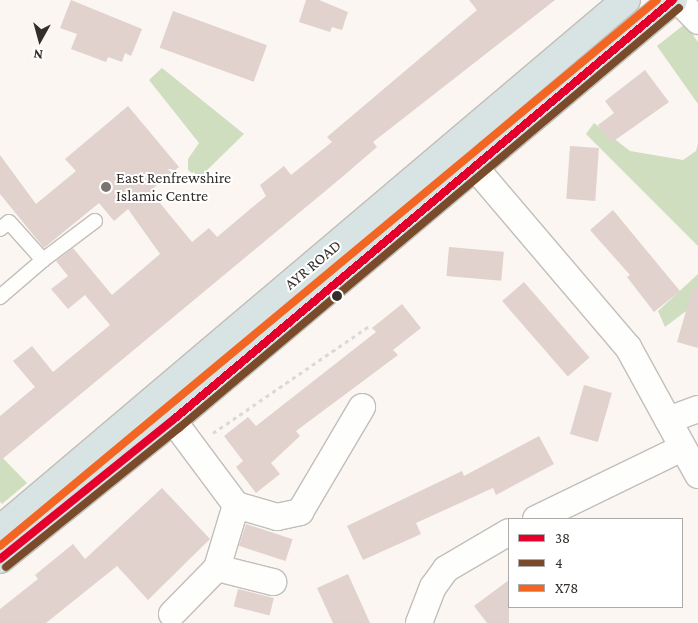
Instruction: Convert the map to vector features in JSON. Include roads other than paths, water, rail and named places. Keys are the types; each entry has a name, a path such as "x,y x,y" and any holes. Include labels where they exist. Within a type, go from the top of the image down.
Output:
{"main road":[{"name":"AYR ROAD","path":"0,530 626,0"},
{"name":"AYR ROAD","path":"0,559 173,420 474,165 673,0"}],"street":[{"path":"678,0 698,21"},
{"path":"455,144 628,347 668,420 680,449 698,475"},
{"path":"156,398 236,506 277,518 300,512 362,407"},
{"path":"668,420 698,409"},
{"path":"538,518 680,449"},
{"path":"172,614 217,568 236,506"},
{"path":"419,623 433,587 446,569 508,533"},
{"path":"217,568 273,582"}],"lane":[{"path":"0,297 43,260 95,221"},
{"path":"0,230 9,222 43,260"}],"place":[{"name":"East Renfrewshire Islamic Centre","path":"106,187"}]}
